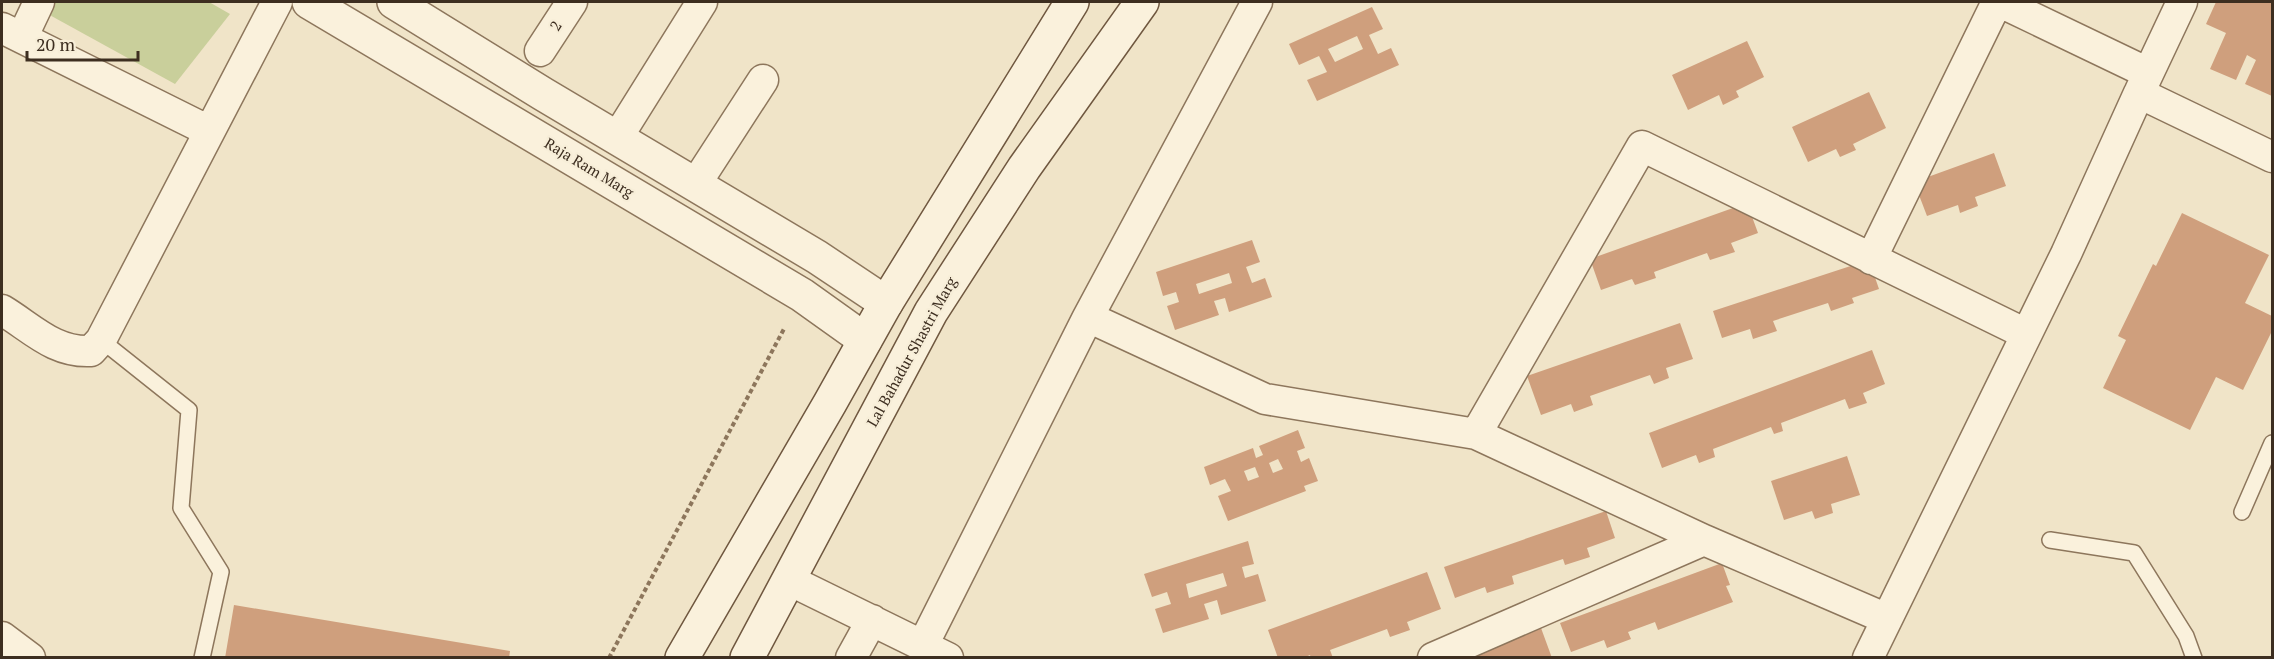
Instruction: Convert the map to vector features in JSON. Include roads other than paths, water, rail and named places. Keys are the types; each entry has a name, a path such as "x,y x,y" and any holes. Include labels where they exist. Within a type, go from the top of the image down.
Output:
{"main road":[{"name":"Raja Ram Marg","path":"309,2 802,295 865,340"},
{"path":"682,657 886,303 1072,2"},
{"name":"Lal Bahadur Shastri Marg","path":"747,657 931,312 1024,168 1142,2"},
{"path":"414,7 616,138 817,257 886,303"}],"street":[{"path":"39,2 12,33 209,131"},
{"path":"2,310 49,342 74,352 91,351 101,340 277,2"},
{"name":"2","path":"540,51 572,2"},
{"path":"616,138 702,2"},
{"path":"789,580 936,651 1088,317 1257,2"},
{"path":"1871,258 1999,2 2272,157"},
{"path":"1868,657 2026,334 2182,2"},
{"path":"695,185 763,80"},
{"path":"1476,434 1642,146 2026,334"},
{"path":"1088,317 1265,399 1476,434 1704,540 1887,619"},
{"path":"1433,657 1704,540"},
{"path":"851,657 872,620"},
{"path":"2,638 30,657"}],"lane":[{"path":"101,340 189,410 181,508 221,572 202,657"},
{"path":"2242,512 2272,443"},
{"path":"2050,540 2134,553 2186,636 2194,657"}]}
